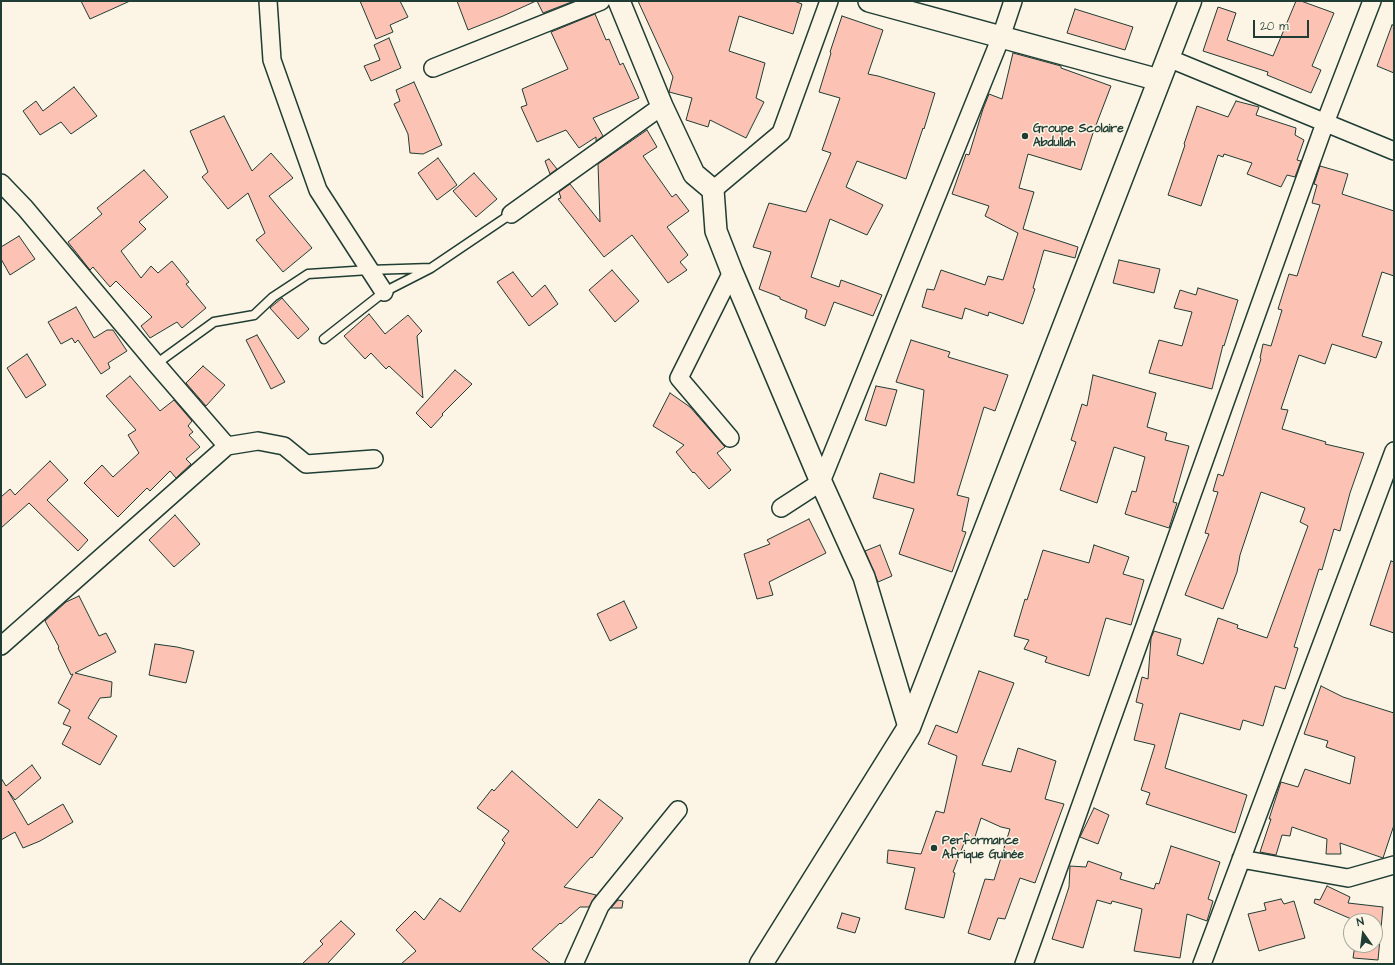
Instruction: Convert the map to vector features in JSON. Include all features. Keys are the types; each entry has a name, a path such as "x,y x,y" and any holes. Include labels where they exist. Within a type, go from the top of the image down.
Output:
{"main road":[{"path":"761,964 909,727 1190,1"}],"street":[{"path":"268,1 272,60 318,190 384,292"},
{"path":"433,68 601,1"},
{"path":"619,1 662,106 694,174 713,190 716,231 821,482 864,577 909,727"},
{"path":"713,190 781,133 829,1"},
{"path":"869,1 1159,80"},
{"path":"781,508 821,482 1001,37 1013,1"},
{"path":"1024,964 1325,123 1372,1"},
{"path":"1168,58 1394,151"},
{"path":"511,214 662,106"},
{"path":"1,183 25,208 227,446"},
{"path":"730,438 679,378 732,272"},
{"path":"1,646 227,446 258,441 284,446 306,464 374,459"},
{"path":"1202,964 1394,451"},
{"path":"574,964 600,906 678,810"},
{"path":"1241,859 1348,878 1394,865"}],"lane":[{"path":"324,339 384,292 431,268 511,214"},
{"path":"156,364 214,322 254,315 273,297 308,274 431,268"}],"building":[{"path":"81,1 130,1 90,19"},
{"path":"360,1 400,1 408,17 390,25 393,32 376,39"},
{"path":"457,1 536,1 468,30"},
{"path":"537,1 574,1 543,13"},
{"path":"638,1 794,1 802,4 793,34 739,16 729,51 765,63 756,98 764,102 746,138 710,120 708,127 686,120 692,98 669,92 673,77"},
{"path":"1296,1 1301,1 1334,13 1312,66 1321,70 1311,93 1267,75 1268,72 1203,51 1218,7 1236,13 1227,40 1273,56"},
{"path":"1075,9 1133,27 1125,50 1067,33"},
{"path":"595,14 606,40 609,39 620,65 623,63 639,98 593,118 603,136 596,141 596,137 579,148 566,130 537,142 521,107 527,105 522,89 568,69 551,32"},
{"path":"842,16 883,30 868,74 935,93 906,179 857,161 846,187 883,205 867,235 830,219 811,277 839,287 841,280 882,295 873,316 834,302 825,326 805,318 807,310 759,289 771,252 753,247 769,203 806,212 831,153 822,150 840,98 819,92"},
{"path":"1392,25 1394,25 1394,73 1377,66"},
{"path":"389,38 401,68 371,81 364,66 380,60 374,45"},
{"path":"1013,53 1061,66 1061,68 1111,86 1081,170 1028,154 1019,188 1034,192 1023,229 1078,247 1075,258 1044,250 1033,288 1035,289 1023,324 989,312 988,316 965,308 962,319 922,307 927,289 934,290 941,270 985,285 988,276 1003,280 1018,233 985,216 989,206 952,194 966,154 969,155 989,94 1002,99"},
{"path":"414,82 442,145 423,154 410,153 408,134 394,104 400,101 396,90"},
{"path":"74,87 97,116 71,134 61,122 40,135 23,111 36,101 43,111"},
{"path":"1236,101 1259,107 1256,115 1296,128 1295,135 1304,140 1297,160 1301,161 1295,177 1287,175 1281,187 1247,174 1252,163 1224,154 1223,157 1218,155 1201,206 1168,195 1197,106 1228,117"},
{"path":"224,116 252,171 271,153 293,178 269,196 312,248 283,272 256,240 265,233 248,193 228,209 202,177 208,172 190,131"},
{"path":"647,130 657,147 643,156 672,197 676,194 689,211 667,227 688,255 680,262 687,270 668,283 632,235 604,257 558,199 561,198 559,192 570,184 600,222 598,164"},
{"path":"438,158 457,185 437,200 418,173"},
{"path":"549,159 557,169 550,174 545,161"},
{"path":"1320,166 1348,174 1342,194 1394,211 1394,276 1382,272 1362,336 1382,342 1376,358 1332,344 1325,364 1299,355 1281,409 1288,410 1282,429 1326,442 1325,444 1364,453 1350,493 1340,531 1334,529 1322,570 1319,569 1294,647 1298,648 1285,689 1275,686 1263,726 1243,720 1240,730 1180,713 1165,768 1247,795 1235,833 1146,804 1150,793 1141,790 1155,745 1134,740 1143,704 1136,702 1142,677 1148,679 1151,638 1154,631 1181,639 1177,655 1203,664 1218,618 1238,625 1237,628 1267,638 1308,526 1300,522 1305,508 1261,492 1240,555 1237,572 1223,609 1185,595 1209,534 1205,533 1218,492 1213,491 1218,474 1223,476 1261,359 1263,344 1271,346 1282,310 1278,309 1289,274 1297,276 1320,205 1312,203 1317,185 1314,184"},
{"path":"144,170 168,197 139,222 146,229 121,251 141,278 151,266 158,273 172,261 189,282 186,284 206,308 182,328 177,322 150,338 141,326 152,317 116,281 110,287 93,267 90,270 68,242 102,214 97,208"},
{"path":"474,173 497,199 476,217 453,191"},
{"path":"19,236 35,259 10,275 1,259 1,247"},
{"path":"1119,260 1160,269 1154,293 1113,283"},
{"path":"612,270 639,301 615,322 589,290"},
{"path":"513,272 532,297 545,285 558,304 529,326 497,282"},
{"path":"1198,288 1238,300 1224,346 1223,345 1212,389 1149,373 1159,340 1182,346 1192,312 1174,308 1180,290 1196,295"},
{"path":"282,298 309,329 298,339 270,308"},
{"path":"76,307 94,338 107,330 113,330 127,351 108,363 110,368 101,374 78,340 75,343 72,338 61,344 48,322"},
{"path":"369,314 385,334 408,315 422,331 417,336 423,398 389,366 386,369 371,353 365,359 344,336"},
{"path":"257,335 285,382 271,389 246,340"},
{"path":"911,340 950,352 948,357 1008,375 995,411 984,407 957,495 969,498 962,531 966,532 952,572 899,554 914,509 873,498 880,473 914,483 924,390 896,382"},
{"path":"27,354 46,385 26,398 7,368"},
{"path":"203,366 225,385 206,406 186,383"},
{"path":"455,370 472,384 442,414 443,415 431,428 416,413"},
{"path":"1093,375 1156,393 1147,427 1167,433 1165,440 1189,446 1173,502 1177,503 1169,528 1125,514 1132,491 1136,492 1145,457 1114,447 1097,503 1060,490 1076,442 1071,440 1082,404 1087,406"},
{"path":"130,376 160,411 174,400 192,421 188,426 193,432 189,435 200,447 186,459 191,464 176,478 170,471 150,491 147,488 118,517 84,483 102,465 113,477 139,453 128,435 136,430 106,396"},
{"path":"876,386 897,390 886,426 865,420"},
{"path":"670,393 690,407 725,447 717,453 731,470 709,489 694,472 693,473 676,452 684,445 653,426"},
{"path":"50,461 68,480 47,500 88,540 78,551 29,503 1,528 1,497 10,489 15,495"},
{"path":"175,515 200,544 174,567 149,540"},
{"path":"809,519 826,553 769,582 773,595 757,599 744,554 770,544 767,540"},
{"path":"880,545 892,576 878,582 865,551"},
{"path":"1094,545 1129,557 1123,574 1144,580 1131,625 1106,618 1089,676 1045,662 1047,657 1024,649 1029,640 1014,636 1025,599 1027,600 1043,550 1089,563"},
{"path":"1391,561 1394,562 1394,633 1370,625"},
{"path":"79,596 99,636 106,633 116,652 75,673 112,682 111,697 100,698 88,718 117,736 100,765 62,744 71,727 63,724 70,710 58,703 73,674 71,675 58,648 59,647 45,621 66,602"},
{"path":"624,601 637,628 610,641 597,614"},
{"path":"155,644 194,651 186,683 149,675"},
{"path":"979,671 1014,683 982,765 1011,772 1018,748 1056,761 1045,799 1064,804 1035,883 1020,878 1005,919 998,918 990,940 968,933 985,879 994,880 1010,829 1001,827 981,818 974,840 966,838 953,872 955,873 944,918 905,909 915,868 887,863 888,850 921,854 936,811 944,813 957,756 928,744 936,725 957,733"},
{"path":"1321,686 1343,697 1394,713 1394,825 1383,858 1340,843 1341,854 1326,854 1327,839 1292,827 1290,836 1282,835 1276,855 1260,852 1281,782 1298,787 1305,769 1350,784 1355,757 1326,747 1328,741 1304,734"},
{"path":"32,765 41,778 15,800 8,791 28,825 63,804 73,822 40,841 23,848 15,832 1,840 1,778 6,786"},
{"path":"512,771 577,828 599,799 623,818 592,858 591,857 564,887 596,895 589,907 580,907 532,949 551,964 401,964 416,951 396,930 415,911 424,920 440,898 460,912 505,843 502,840 509,831 477,808 492,789 494,791"},
{"path":"1094,808 1109,815 1098,844 1080,837"},
{"path":"1171,846 1220,862 1208,899 1213,901 1207,921 1187,914 1180,958 1134,951 1142,909 1112,901 1111,904 1097,900 1083,948 1052,939 1069,887 1070,866 1086,867 1088,861 1122,873 1120,879 1154,889 1156,883 1159,884"},
{"path":"1327,886 1350,897 1348,903 1383,907 1382,913 1343,913 1343,915 1314,903 1315,899 1320,900"},
{"path":"1281,899 1284,904 1294,901 1305,938 1259,951 1248,914 1266,910 1264,903"},
{"path":"618,900 623,901 622,908 611,908"},
{"path":"842,913 860,918 855,933 837,928"},
{"path":"341,921 355,934 327,964 302,964 323,944 320,941"},
{"path":"1354,953 1379,953 1378,960 1353,958"}],"place":[{"name":"Groupe Scolaire Abdullah","path":"1025,136"},
{"name":"Performance Afrique Guinée","path":"934,848"}]}
